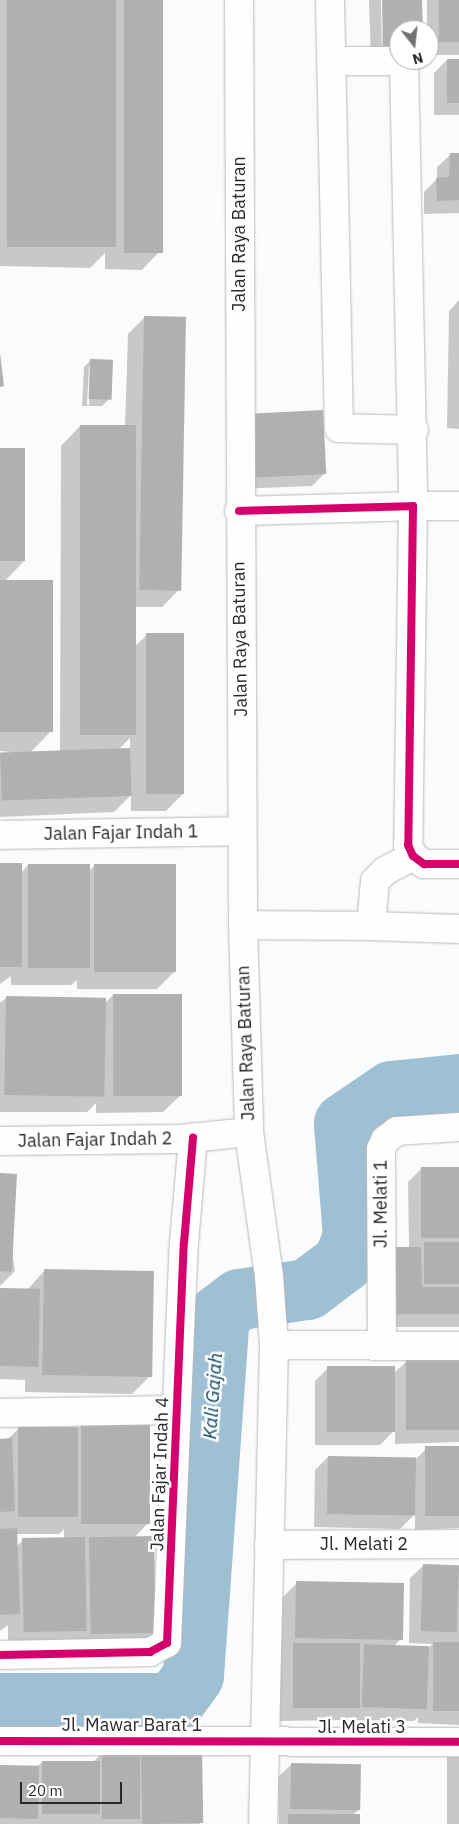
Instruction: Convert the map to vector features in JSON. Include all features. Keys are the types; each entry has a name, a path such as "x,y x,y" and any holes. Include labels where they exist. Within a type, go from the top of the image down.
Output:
{"street":[{"name":"Jalan Raya Baturan","path":"238,0 239,511 243,926 249,1132 269,1276 273,1332 263,1824"},
{"path":"330,0 339,428 414,430"},
{"path":"331,61 404,61 414,430 408,845 413,856 424,864 459,864"},
{"path":"239,511 459,506"},
{"name":"Jalan Fajar Indah 1","path":"0,835 242,831"},
{"path":"371,926 375,881 385,870 413,856"},
{"path":"243,926 371,926 459,929"},
{"name":"Jl. Melati 1","path":"382,1346 381,1149 385,1140 397,1130 459,1128"},
{"name":"Jalan Fajar Indah 2","path":"0,1141 193,1137 249,1132"},
{"name":"Jalan Fajar Indah 4","path":"0,1655 150,1652 167,1643 184,1243 193,1137"},
{"path":"273,1332 382,1346 459,1346"},
{"path":"0,1413 177,1410"},
{"name":"Jl. Melati 2","path":"269,1545 459,1544"},
{"name":"Jl. Mawar Barat 1","path":"0,1741 264,1740"},
{"name":"Jl. Melati 3","path":"264,1740 459,1742"}],"building":[{"path":"7,0 116,0 116,247 7,247"},
{"path":"124,0 163,0 163,253 124,253"},
{"path":"382,0 422,0 423,20 389,20 389,49 383,49"},
{"path":"439,0 459,0 459,42 439,42"},
{"path":"447,59 459,59 459,103 447,103"},
{"path":"450,153 459,153 459,200 437,201 436,178 449,177"},
{"path":"144,316 186,317 181,591 139,590"},
{"path":"0,353 4,386 0,387"},
{"path":"90,359 113,360 112,400 89,399"},
{"path":"323,410 326,474 247,478 244,414"},
{"path":"80,425 136,425 136,735 80,735"},
{"path":"0,448 25,448 25,561 0,561"},
{"path":"0,580 53,580 53,732 0,732"},
{"path":"146,633 184,633 184,794 146,794"},
{"path":"130,748 132,796 2,801 0,753"},
{"path":"0,863 22,863 22,967 0,967"},
{"path":"28,864 90,864 90,968 28,968"},
{"path":"94,864 176,864 176,972 94,972"},
{"path":"113,994 182,994 182,1096 113,1096"},
{"path":"6,996 106,998 104,1097 4,1095"},
{"path":"421,1167 459,1167 459,1238 421,1238"},
{"path":"0,1173 17,1174 12,1272 0,1271"},
{"path":"424,1242 459,1242 459,1284 424,1284"},
{"path":"388,1247 421,1247 422,1287 459,1287 459,1314 389,1314"},
{"path":"44,1269 154,1271 152,1377 42,1375"},
{"path":"0,1288 40,1289 39,1367 0,1366"},
{"path":"406,1358 459,1358 459,1430 406,1430"},
{"path":"327,1366 395,1366 395,1432 327,1432"},
{"path":"81,1423 150,1423 150,1524 81,1524"},
{"path":"18,1427 78,1427 78,1517 18,1517"},
{"path":"12,1438 15,1511 0,1512 0,1439"},
{"path":"425,1446 459,1446 459,1516 425,1516"},
{"path":"328,1456 416,1458 415,1516 327,1514"},
{"path":"17,1528 20,1614 0,1615 0,1529"},
{"path":"154,1536 156,1633 91,1634 89,1537"},
{"path":"85,1537 87,1631 24,1632 22,1538"},
{"path":"423,1564 459,1565 457,1632 421,1631"},
{"path":"296,1581 404,1583 403,1640 295,1638"},
{"path":"433,1642 459,1642 459,1711 433,1711"},
{"path":"293,1643 360,1643 360,1708 293,1708"},
{"path":"364,1644 429,1646 427,1709 362,1707"},
{"path":"202,1750 203,1823 142,1824 141,1751"},
{"path":"102,1751 140,1751 140,1819 102,1819"},
{"path":"42,1761 100,1761 100,1814 42,1814"},
{"path":"291,1763 361,1764 360,1810 290,1809"},
{"path":"0,1765 39,1766 38,1819 0,1818"},
{"path":"288,1814 360,1814 360,1824 288,1824"}],"waterway":[{"name":"Kali Gajah","path":"0,1703 173,1703 193,1675 219,1314 239,1299 307,1289 343,1262 353,1236 344,1123 391,1091 459,1084"}],"cycle path":[{"path":"239,511 413,506 408,845 413,856 424,864 459,864"},
{"path":"0,1655 150,1652 167,1643 184,1243 193,1137"},
{"path":"0,1741 459,1742"}]}
